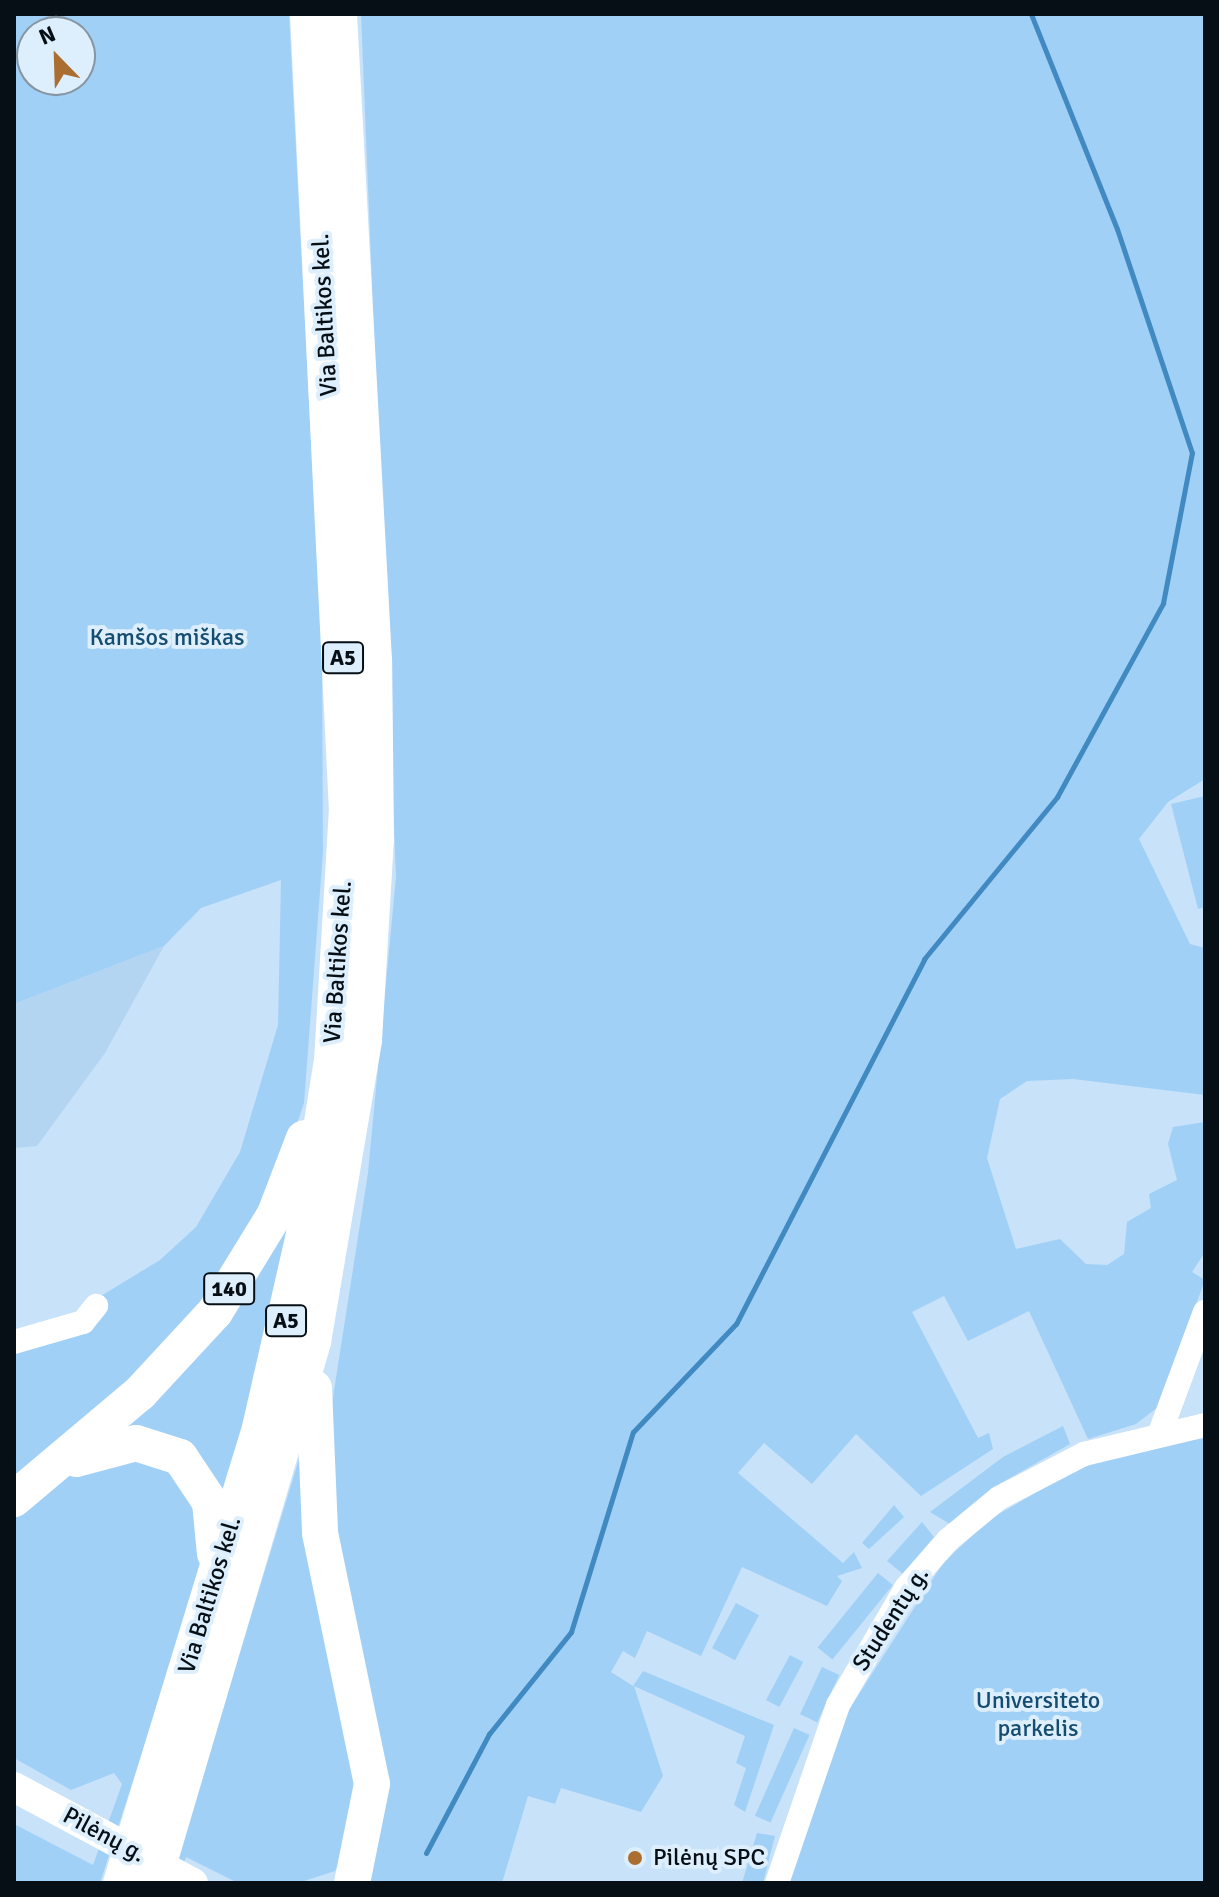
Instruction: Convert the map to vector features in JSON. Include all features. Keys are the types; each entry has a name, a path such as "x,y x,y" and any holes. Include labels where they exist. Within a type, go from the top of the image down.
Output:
{"highway":[{"name":"Via Baltikos kel.","path":"121,1883 216,1576 282,1338 332,1061 346,780 308,14"},
{"name":"Via Baltikos kel.","path":"153,1883 313,1342 364,1040 376,839 374,661 339,14"},
{"name":"140","path":"14,1499 57,1469 215,1312 275,1214 332,1061"},
{"path":"313,1342 320,1533 372,1784 352,1883"},
{"path":"57,1469 120,1444 180,1457 210,1502 216,1576"}],"main road":[{"name":"Pilėnų g.","path":"14,1787 193,1883"}],"street":[{"path":"14,1342 83,1322 96,1306"},
{"path":"1161,1430 1205,1312"},
{"name":"Studentų g.","path":"777,1883 824,1734 906,1588 948,1540 1013,1490 1084,1454 1161,1430 1205,1425"}],"shaded area":[{"path":"164,946 105,1053 37,1146 14,1148 14,1004"}],"green space":[{"name":"Kamšos miškas","path":"14,14 289,14 322,654 323,852 304,1103 269,1207 164,1357 14,1478 14,1349 160,1260 196,1227 240,1152 278,1025 281,880 201,908 164,946 14,1004"},
{"path":"361,14 1205,14 1205,779 1168,802 1139,839 1190,944 1205,948 1205,1095 1073,1079 1027,1081 1000,1099 987,1158 1016,1249 1060,1239 1086,1264 1107,1265 1124,1254 1127,1222 1151,1208 1149,1194 1177,1180 1168,1144 1173,1127 1205,1122 1205,1252 1192,1272 1205,1280 1158,1407 1136,1424 1088,1439 1029,1311 968,1341 944,1296 912,1312 978,1438 989,1433 993,1449 921,1496 856,1434 812,1484 764,1443 738,1473 843,1563 854,1552 862,1568 837,1576 842,1581 827,1606 742,1567 701,1656 647,1631 635,1658 623,1651 611,1672 633,1686 643,1671 774,1725 745,1812 734,1805 746,1768 736,1763 745,1736 634,1686 663,1776 641,1812 561,1788 555,1804 528,1796 502,1883 364,1883 326,1442 368,1173 396,877"},
{"path":"1205,796 1205,907 1198,909 1171,804"},
{"path":"300,1185 278,1301 222,1505 100,1883 14,1883 14,1824 93,1865 122,1784 114,1773 71,1790 14,1758 14,1519 55,1485"},
{"path":"1063,1426 1070,1444 1001,1483 950,1524 930,1512 1003,1457"},
{"name":"Universiteto parkelis","path":"1205,1438 1205,1883 788,1883 850,1708 943,1563 990,1519 1070,1473 1120,1453"},
{"path":"304,1443 363,1785 343,1859 335,1871 298,1883 238,1883 186,1857 177,1883 169,1883"},
{"path":"894,1505 904,1517 869,1549 862,1543"},
{"path":"922,1522 934,1537 903,1574 887,1561"},
{"path":"878,1573 893,1585 832,1660 818,1648"},
{"path":"736,1603 759,1615 735,1660 712,1648"},
{"path":"790,1655 803,1662 779,1707 766,1700"},
{"path":"822,1667 839,1675 817,1722 800,1714"},
{"path":"794,1728 810,1735 770,1823 755,1816"},
{"path":"757,1833 775,1836 763,1883 742,1883"}],"waterway":[{"path":"426,1853 489,1734 571,1632 633,1432 736,1324 924,959 1057,797 1163,603 1192,453 1117,229 1031,14"}],"place":[{"name":"Pilėnų SPC","path":"635,1858"}]}
